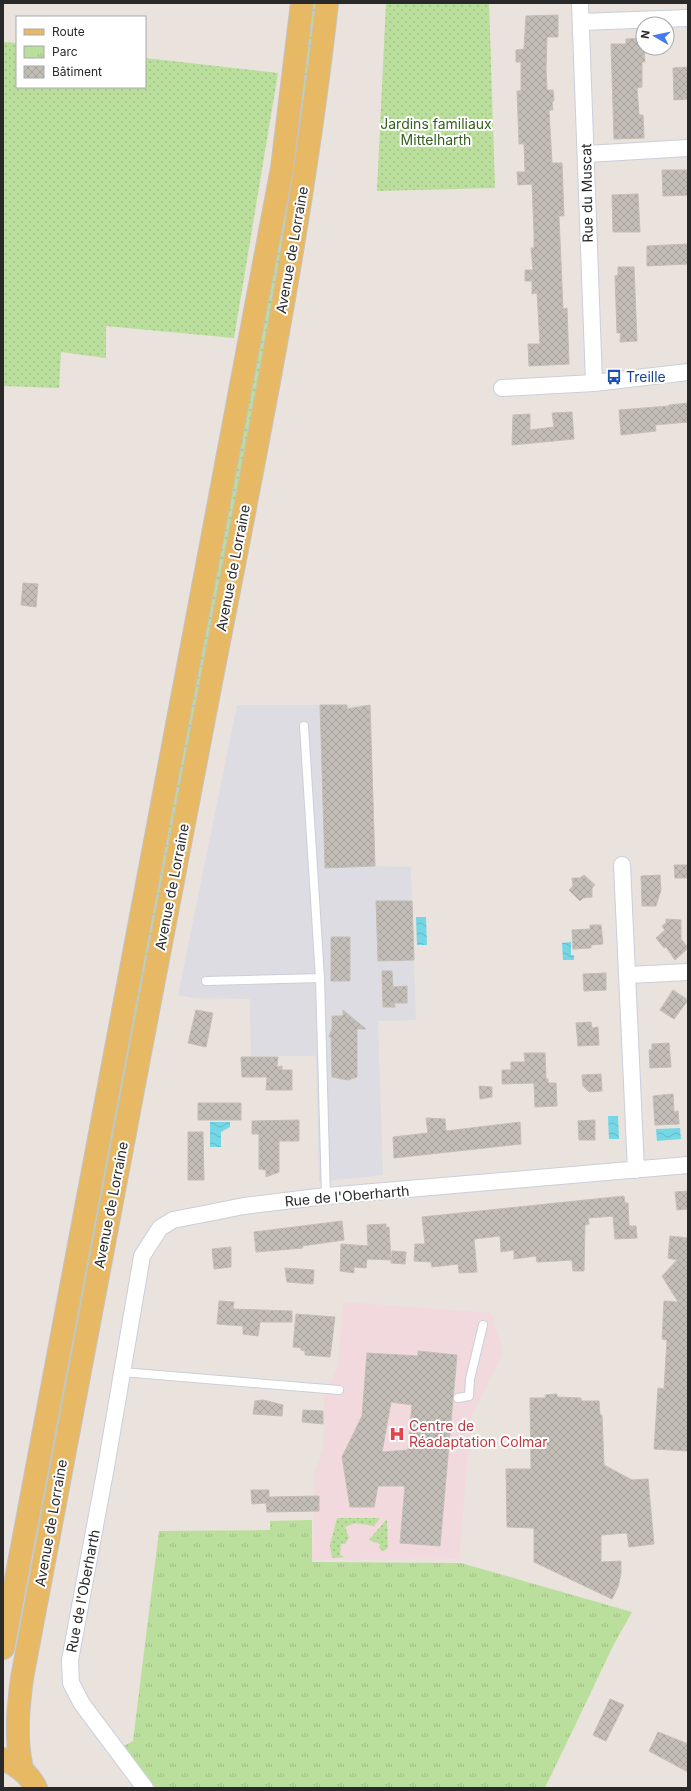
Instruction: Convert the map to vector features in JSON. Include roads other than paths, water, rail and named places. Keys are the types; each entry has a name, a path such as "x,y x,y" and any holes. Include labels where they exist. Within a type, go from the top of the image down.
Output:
{"main road":[{"name":"Avenue de Lorraine","path":"3,1648 282,168 302,3"},
{"name":"Avenue de Lorraine","path":"22,1769 17,1737 17,1716 22,1678 87,1326 260,425 306,168 327,3"},
{"name":"Avenue de Lorraine","path":"3,1759 22,1769 36,1788"}],"street":[{"name":"Rue du Muscat","path":"580,3 587,154 594,383"},
{"path":"581,22 688,18"},
{"path":"587,154 688,148"},
{"path":"502,388 594,383 688,372"},
{"path":"622,865 636,1170"},
{"path":"628,975 688,972"},
{"name":"Rue de l'Oberharth","path":"145,1788 82,1704 71,1683 70,1660 142,1256 160,1228 173,1220 194,1215 326,1196 688,1165"}],"lane":[{"path":"304,726 320,978 326,1196"},
{"path":"206,981 320,978"},
{"path":"458,1398 469,1396 470,1379 483,1326"},
{"path":"122,1372 340,1390"}],"water":[{"path":"416,917 426,917 427,945 417,945"},
{"path":"571,942 571,955 574,955 574,960 563,960 562,943"},
{"path":"608,1116 618,1116 619,1139 609,1139"},
{"path":"210,1122 230,1122 230,1127 221,1132 221,1147 210,1147"},
{"path":"680,1128 681,1139 657,1141 656,1129"}],"place":[{"name":"Treille","path":"614,377"},
{"name":"Centre de Réadaptation Colmar","path":"397,1434"}],"park label":[{"name":"Jardins familiaux Mittelharth","path":"436,132"}]}
